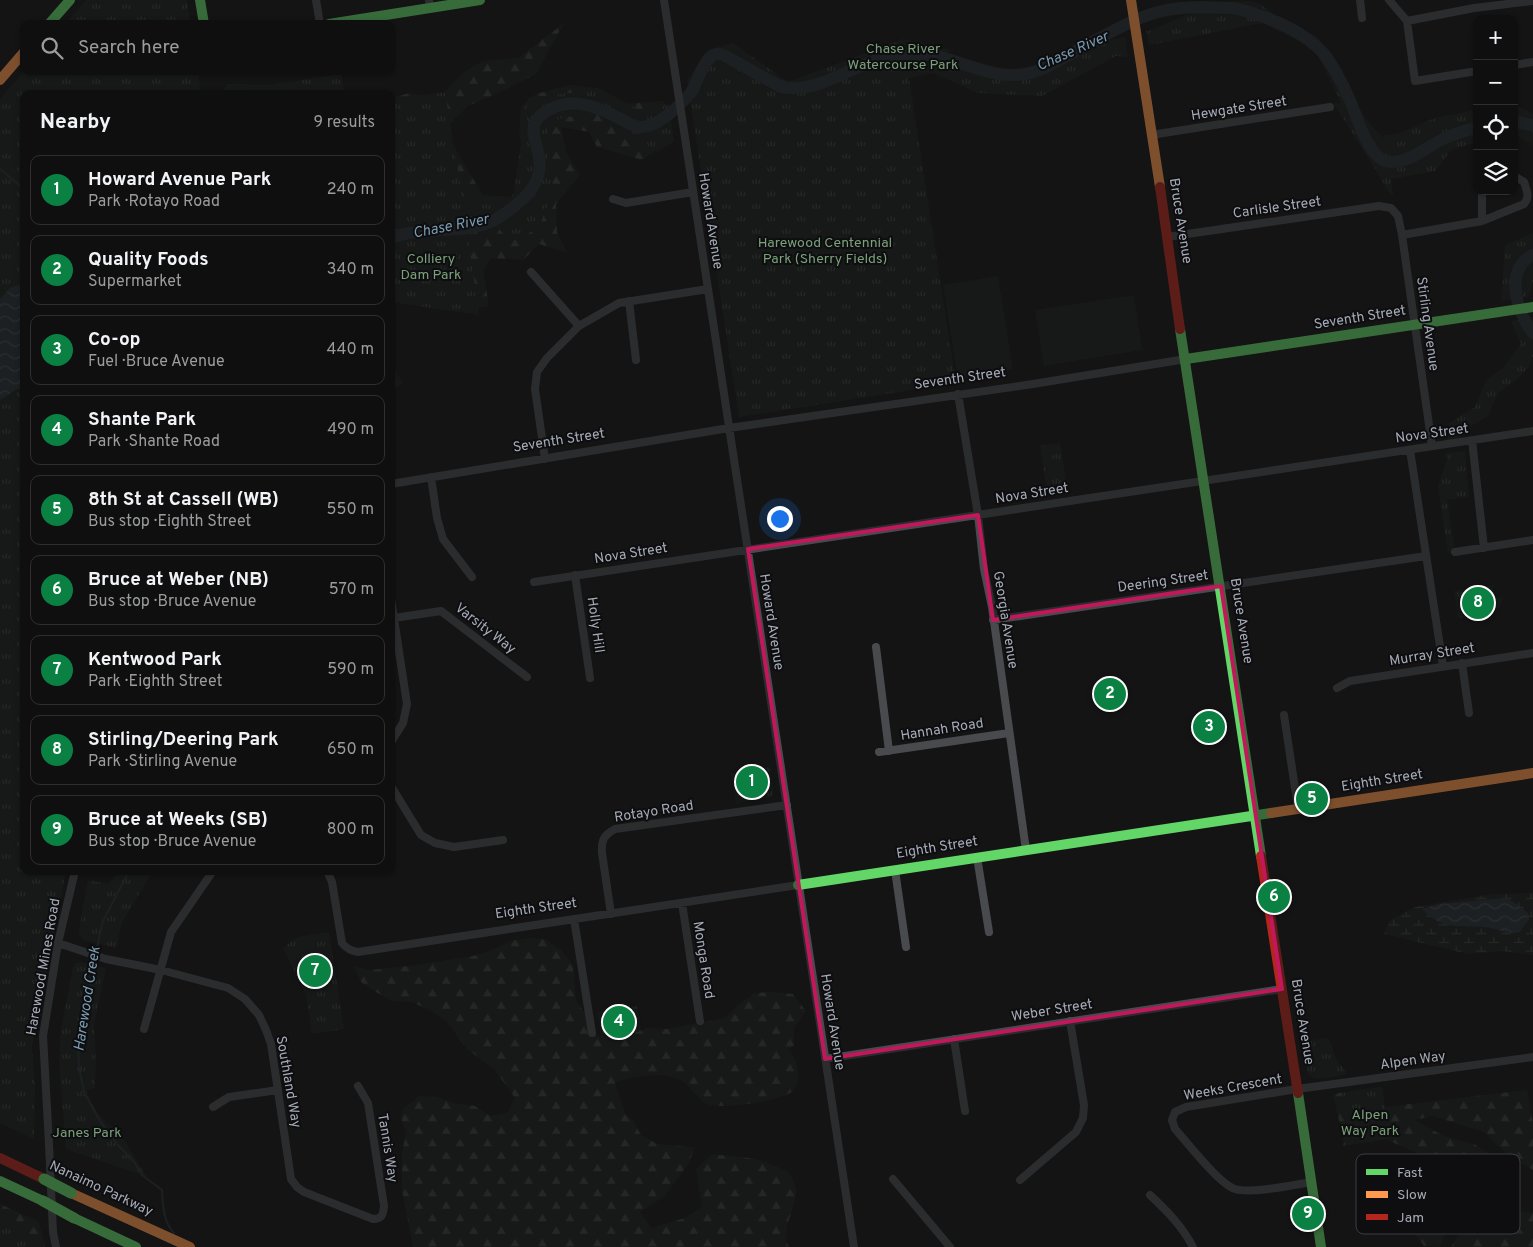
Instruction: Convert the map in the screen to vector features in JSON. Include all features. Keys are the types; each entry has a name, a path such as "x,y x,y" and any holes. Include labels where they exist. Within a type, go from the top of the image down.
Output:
{"main road":[{"path":"52,20 70,0"},
{"path":"200,0 203,20"},
{"path":"349,20 429,4 480,0"},
{"name":"Bruce Avenue","path":"1131,2 1321,1247"},
{"path":"0,80 20,57"},
{"name":"Seventh Street","path":"1186,359 1533,307"},
{"name":"Eighth Street","path":"798,885 1533,773"},
{"name":"Nanaimo Parkway","path":"0,1158 190,1247"},
{"path":"0,1181 136,1247"}],"street":[{"path":"316,0 319,20"},
{"name":"Howard Avenue","path":"664,0 854,1247"},
{"path":"1360,0 1362,18"},
{"path":"1389,0 1407,20 1415,81 1473,72"},
{"path":"1407,20 1533,0"},
{"path":"1518,64 1533,62"},
{"name":"Hewgate Street","path":"1151,135 1330,107"},
{"path":"1402,235 1482,221 1524,204 1528,199 1528,194 1524,182 1518,178"},
{"path":"613,199 626,203 693,192"},
{"path":"1482,195 1482,221"},
{"name":"Carlisle Street","path":"1167,237 1380,206 1392,208"},
{"name":"Stirling Avenue","path":"1392,208 1398,216 1402,235 1432,446"},
{"path":"531,272 579,326"},
{"path":"545,458 534,389 537,372 547,358 579,326 619,303 708,289"},
{"path":"629,301 636,360"},
{"name":"Seventh Street","path":"395,483 729,428 1033,384 1186,359"},
{"name":"Georgia Avenue","path":"958,394 978,515 984,568 1026,850"},
{"name":"Nova Street","path":"534,582 1533,431"},
{"path":"1472,440 1484,548"},
{"path":"1410,450 1443,666"},
{"path":"431,477 437,518 443,539 472,577"},
{"path":"1455,552 1533,540"},
{"name":"Deering Street","path":"993,620 1426,556"},
{"name":"Holly Hill","path":"575,575 590,678"},
{"name":"Varsity Way","path":"395,618 440,611 526,678"},
{"path":"395,625 407,704 403,723 395,736"},
{"path":"876,647 890,751"},
{"name":"Murray Street","path":"1337,688 1350,681 1533,653"},
{"path":"1462,663 1469,713"},
{"path":"1284,715 1298,808"},
{"name":"Hannah Road","path":"879,752 1009,733"},
{"path":"395,792 422,835 436,844 454,847 503,840"},
{"name":"Rotayo Road","path":"611,914 601,844 607,833 615,829 787,805"},
{"path":"977,857 989,932"},
{"path":"894,870 906,947"},
{"name":"Harewood Mines Road","path":"56,1247 53,1232 43,1036 58,943 74,875"},
{"path":"144,1029 171,932 210,875"},
{"name":"Eighth Street","path":"329,875 332,882 342,943 351,951 358,952 798,885"},
{"name":"Monga Road","path":"682,903 700,1021"},
{"path":"574,919 592,1033"},
{"name":"Southland Way","path":"58,943 106,959 161,970 228,988 245,999 259,1015 271,1044 292,1179 296,1187 304,1192 373,1219 381,1217"},
{"name":"Weber Street","path":"825,1059 1282,989"},
{"path":"1020,1180 1076,1132 1083,1118 1084,1105 1070,1021"},
{"path":"954,1039 965,1111"},
{"name":"Alpen Way","path":"1297,1089 1533,1057"},
{"name":"Tannis Way","path":"358,1086 368,1103 384,1206 384,1213 381,1217"},
{"name":"Weeks Crescent","path":"1297,1089 1186,1107 1175,1112 1172,1120 1175,1129 1224,1183 1234,1189 1248,1191 1312,1182"},
{"path":"213,1107 229,1097 278,1090"},
{"path":"893,1179 950,1247"},
{"path":"1150,1195 1168,1211 1184,1230 1193,1247"}],"highlighted area":[{"path":"978,515 993,620 1221,586 1282,989 825,1059 748,549"}],"green space":[{"path":"86,0 187,0 190,20 68,20"},
{"path":"1251,1 1260,4 1288,24 1316,36 1333,55 1354,101 1371,126 1384,138 1384,135 1403,132 1433,119 1473,111 1473,143 1451,150 1436,171 1391,179 1393,195 1391,195 1334,104 1341,103 1315,49 1263,23 1149,45 1146,31 1215,2"},
{"path":"564,23 536,74 468,106 444,129 485,199 508,201 519,187 524,150 519,136 521,106 536,94 570,85 598,88 622,104 664,101 671,140 642,160 597,147 589,132 561,127 566,152 580,175 556,204 557,232 567,253 539,244 523,260 491,258 483,270 489,306 464,311 395,298 395,97 410,93 439,98 464,72 483,61 518,58"},
{"name":"Harewood Centennial Park (Sherry Fields)","path":"1125,37 1128,57 1116,56 1042,96 978,93 933,73 909,78 956,383 739,417 687,80 708,50 733,43 788,82 903,39 954,51 940,54 1002,74 1041,73 1061,65 1085,47"},
{"path":"21,75 199,75 200,90 20,90 20,875 65,875 32,1047 35,1087 34,1139 0,1123 0,99"},
{"path":"341,75 344,90 239,90"},
{"path":"227,84 293,85 320,90 223,90"},
{"name":"Colliery Dam Park","path":"601,89 646,114 669,104 674,141 658,152 600,111 548,121 547,170 554,187 539,228 511,242 499,229 466,224 479,315 395,303 395,99 445,92 463,202 482,195 513,197 528,98"},
{"path":"1518,106 1533,114 1533,145 1518,136"},
{"path":"1533,233 1533,281 1529,297 1501,301 1505,245"},
{"path":"998,276 1013,369 958,378 943,285"},
{"path":"1134,295 1142,350 1044,366 1035,310"},
{"path":"1533,318 1533,357 1529,367 1516,380 1498,393 1488,416 1461,432 1461,440 1447,442 1449,423 1475,407 1486,380 1502,369 1521,344 1511,321"},
{"path":"395,370 403,384 395,388"},
{"path":"1060,443 1067,489 1047,492 1040,446"},
{"path":"1465,451 1469,497 1447,500 1455,552 1448,553 1438,486 1447,459 1446,453"},
{"path":"1493,585 1495,598 1503,597 1500,608 1481,611 1481,615 1458,618 1454,591"},
{"path":"770,767 774,791 771,797 736,803 731,773"},
{"path":"116,875 151,875 122,922 116,948 84,940 79,935 88,880 109,884"},
{"path":"1533,893 1533,955 1503,951 1468,954 1384,934 1389,921 1415,907 1492,894"},
{"path":"329,932 344,1029 312,1034 306,995 283,948 297,937"},
{"path":"528,938 545,939 562,951 573,965 576,1001 587,1016 592,1033 601,1037 641,1031 645,1028 667,1029 725,1018 754,993 793,994 806,1011 794,1028 794,1046 788,1049 793,1055 796,1064 798,1081 793,1091 787,1095 751,1104 714,1106 705,1103 685,1083 678,1079 650,1075 615,1083 626,1115 633,1120 641,1135 657,1144 695,1147 689,1163 665,1196 640,1212 651,1228 685,1218 702,1207 696,1169 711,1155 738,1157 774,1165 789,1173 795,1184 796,1191 786,1233 789,1247 413,1247 402,1190 402,1153 406,1133 401,1118 403,1109 419,1096 437,1097 454,1103 475,1106 490,1116 507,1113 515,1098 494,1069 467,1049 446,1021 412,1002 392,1001 376,992 361,982 354,966 371,970 473,956 492,950 510,941"},
{"name":"Janes Park","path":"80,962 106,968 94,1026 96,1056 95,1088 87,1090 96,1111 125,1142 148,1177 66,1149 59,1065 60,1036 73,966"},
{"path":"637,1006 641,1031 601,1037 597,1012"},
{"name":"Alpen Way Park","path":"1328,1038 1336,1058 1346,1074 1326,1078 1311,1077 1308,1074 1303,1041"},
{"path":"1380,1087 1384,1107 1527,1090 1533,1123 1533,1170 1520,1162 1520,1154 1507,1154 1484,1132 1433,1116 1414,1120 1444,1136 1476,1145 1488,1154 1419,1154 1385,1139 1344,1142 1333,1094"},
{"name":"Alpen Way Park","path":"1382,1087 1386,1114 1394,1138 1343,1146 1345,1125 1353,1118 1341,1093"},
{"path":"0,1204 39,1222 45,1247 0,1247"},
{"path":"1520,1211 1533,1213 1533,1247 1451,1247 1458,1235 1520,1234"},
{"path":"0,1220 43,1241 44,1247 0,1247"},
{"path":"1415,1234 1445,1234 1440,1247 1424,1246"}],"water":[{"path":"20,284 20,388 0,400 0,299 10,288"},
{"path":"1506,898 1528,913 1529,920 1519,932 1510,933 1485,927 1451,925 1429,916 1422,909 1439,904"}],"waterway":[{"name":"Chase River","path":"395,237 415,232 476,226 496,219 524,197 536,181 539,161 534,127 536,120 543,113 563,104 579,104 603,110 634,126 649,126 668,115 687,98 707,61 716,54 727,57 781,87 791,88 818,84 879,60 913,55 936,56 998,74 1022,75 1044,68 1147,15 1182,8 1230,8 1249,12 1284,25 1305,37 1323,53 1341,81 1370,147 1376,155 1384,160 1392,162 1405,160 1447,137 1473,128"},
{"name":"Chase River","path":"1518,123 1533,125"},
{"path":"0,169 20,186"},
{"name":"Chase River","path":"1533,255 1518,270 1516,281 1518,303 1533,333"},
{"name":"Harewood Creek","path":"96,952 103,921 127,875"},
{"name":"Harewood Creek","path":"95,957 86,1013 78,1046 79,1067 84,1092 100,1121 117,1144 135,1163 142,1175 162,1190 166,1218 174,1233"}],"traffic: fast":[{"path":"52,20 70,0"},
{"path":"200,0 203,20"},
{"path":"354,20 480,0"},
{"path":"1186,359 1533,307"},
{"path":"1180,329 1261,856"},
{"path":"798,885 1271,813"},
{"path":"1298,1093 1321,1247"},
{"path":"44,1179 71,1193"},
{"path":"0,1181 43,1201"},
{"path":"43,1201 74,1218"},
{"path":"74,1218 136,1247"}],"traffic: slow":[{"path":"1131,0 1160,187"},
{"path":"0,80 20,57"},
{"path":"1271,813 1533,773"},
{"path":"71,1193 190,1247"}],"traffic: jam":[{"path":"1160,187 1180,329"},
{"path":"1261,856 1298,1093"},
{"path":"0,1158 44,1179"}],"place":[{"name":"Stirling/Deering Park","path":"1478,603"},
{"name":"Quality Foods","path":"1110,694"},
{"name":"Co-op","path":"1209,727"},
{"name":"Howard Avenue Park","path":"752,782"},
{"name":"8th St at Cassell (WB)","path":"1312,799"},
{"name":"Bruce at Weber (NB)","path":"1274,897"},
{"name":"Kentwood Park","path":"315,971"},
{"name":"Shante Park","path":"619,1022"},
{"name":"Bruce at Weeks (SB)","path":"1308,1214"}],"park label":[{"name":"Chase River Watercourse Park","path":"903,58"}]}
